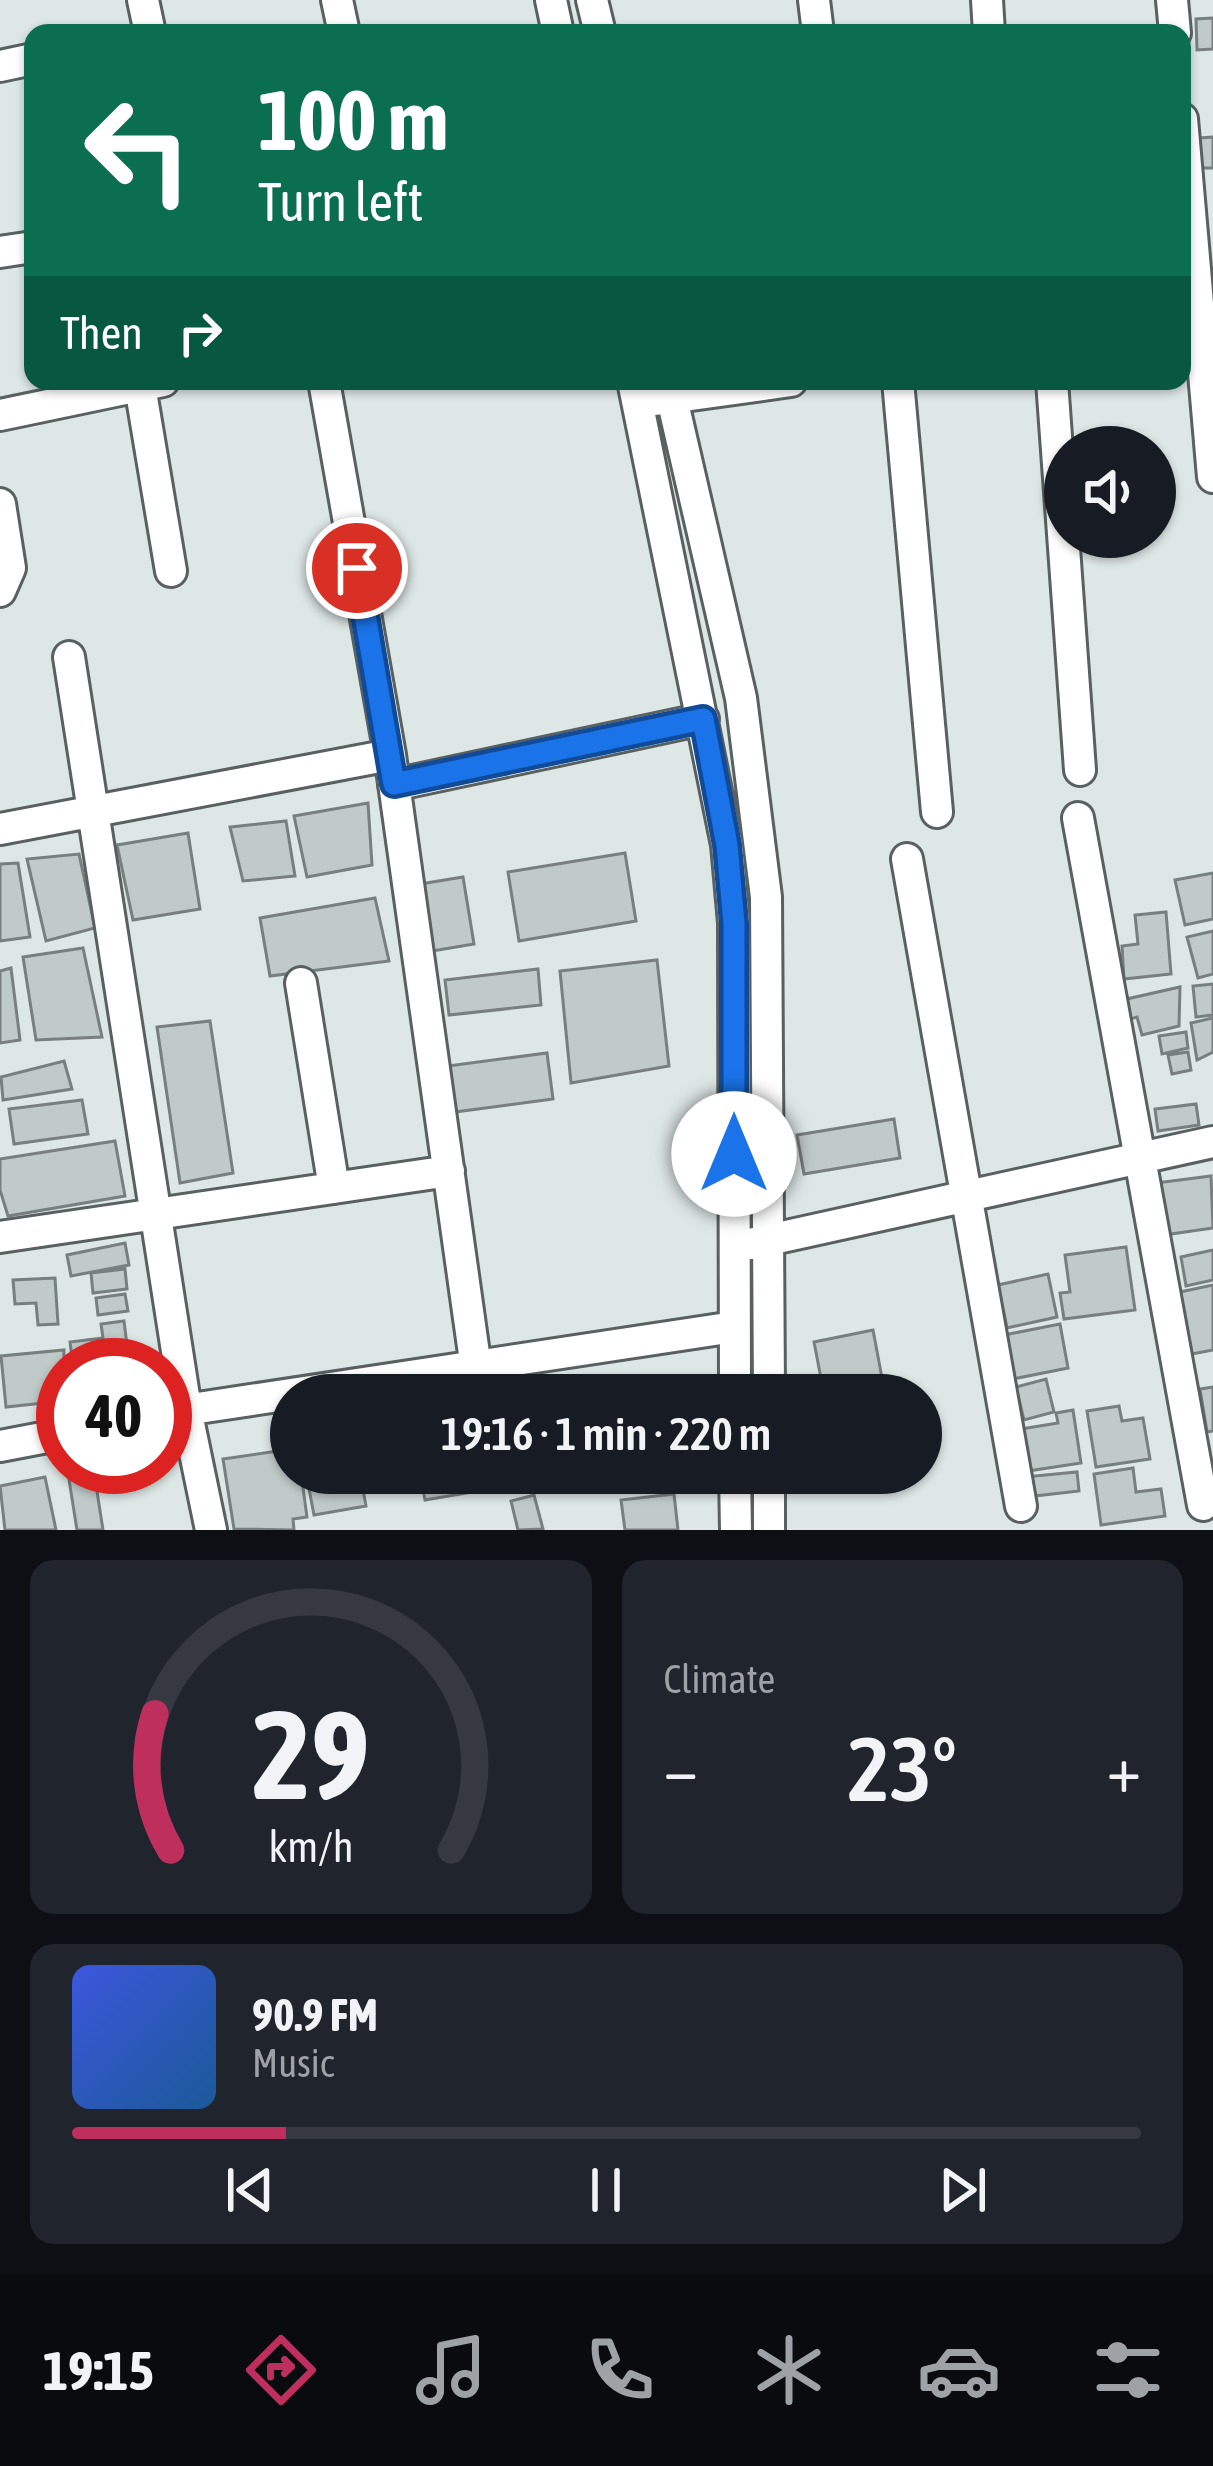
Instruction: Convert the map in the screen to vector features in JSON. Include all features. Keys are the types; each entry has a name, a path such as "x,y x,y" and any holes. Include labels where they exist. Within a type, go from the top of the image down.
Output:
{"street":[{"path":"1191,244 1213,477"},
{"path":"0,415 118,390"},
{"path":"152,390 171,571"},
{"path":"327,390 392,770 476,1368"},
{"path":"735,1374 734,923 727,845 636,391 670,390 741,698 761,830 769,1374"},
{"path":"899,390 937,812"},
{"path":"1053,390 1080,770"},
{"path":"0,504 10,568 0,591"},
{"path":"69,657 155,1214 168,1338"},
{"path":"0,829 703,719"},
{"path":"1078,818 1203,1504"},
{"path":"907,859 1022,1506"},
{"path":"301,983 334,1188"},
{"path":"734,1246 1136,1155 1213,1142"},
{"path":"0,1238 449,1172"},
{"path":"192,1410 734,1327"},
{"path":"0,1446 36,1439"},
{"path":"192,1466 211,1530"},
{"path":"735,1494 736,1530"},
{"path":"769,1494 769,1530"}],"building":[{"path":"1213,18 1213,49 1197,50 1196,19"},
{"path":"1213,137 1213,168 1202,168 1200,138"},
{"path":"368,803 372,865 307,877 294,816"},
{"path":"286,821 295,876 243,881 230,827"},
{"path":"188,833 200,909 133,920 117,845"},
{"path":"625,853 636,921 519,941 508,872"},
{"path":"79,854 95,928 46,941 27,859"},
{"path":"18,863 30,937 0,941 0,864"},
{"path":"1213,873 1213,919 1185,925 1175,880"},
{"path":"463,877 474,944 426,952 414,885"},
{"path":"375,898 389,961 270,976 260,918"},
{"path":"1166,912 1171,974 1124,979 1122,946 1138,944 1135,915"},
{"path":"1213,931 1213,974 1198,978 1187,937"},
{"path":"83,948 102,1037 36,1040 23,957"},
{"path":"657,960 669,1066 571,1083 560,971"},
{"path":"11,968 20,1040 0,1043 0,971"},
{"path":"538,969 541,1005 449,1015 445,980"},
{"path":"1213,984 1213,1015 1196,1017 1193,986"},
{"path":"1180,987 1179,1026 1142,1035 1137,1017 1123,1021 1118,1001"},
{"path":"1213,1018 1213,1052 1197,1060 1191,1023"},
{"path":"210,1021 233,1173 180,1183 157,1027"},
{"path":"1186,1032 1188,1048 1162,1054 1159,1036"},
{"path":"1188,1052 1191,1070 1172,1074 1168,1055"},
{"path":"547,1053 553,1099 455,1112 448,1066"},
{"path":"64,1061 72,1089 3,1100 1,1077"},
{"path":"82,1100 88,1134 14,1144 9,1109"},
{"path":"1196,1104 1199,1125 1158,1131 1155,1109"},
{"path":"894,1119 900,1158 804,1174 797,1135"},
{"path":"115,1141 125,1196 8,1216 0,1190 0,1159"},
{"path":"1211,1176 1213,1228 1164,1235 1156,1183"},
{"path":"125,1243 129,1265 71,1276 67,1255"},
{"path":"1126,1247 1135,1310 1064,1319 1060,1293 1070,1292 1065,1255"},
{"path":"1213,1250 1213,1280 1186,1286 1181,1257"},
{"path":"125,1269 127,1289 93,1293 91,1273"},
{"path":"1048,1274 1057,1317 1007,1328 998,1285"},
{"path":"55,1278 58,1324 38,1325 36,1303 15,1304 13,1280"},
{"path":"1213,1285 1213,1350 1192,1354 1180,1292"},
{"path":"125,1294 128,1311 98,1315 96,1298"},
{"path":"124,1321 126,1338 103,1338 101,1324"},
{"path":"1060,1324 1068,1368 1013,1379 1004,1335"},
{"path":"873,1330 881,1374 820,1374 814,1342"},
{"path":"36,1353 36,1404 6,1407 1,1356"},
{"path":"1046,1379 1054,1412 1024,1420 1016,1387"},
{"path":"1213,1387 1213,1431 1207,1432 1200,1389"},
{"path":"1119,1406 1122,1421 1143,1418 1150,1459 1096,1467 1087,1411"},
{"path":"1073,1410 1081,1463 1028,1471 1021,1429 1058,1423 1056,1413"},
{"path":"270,1452 270,1494 304,1494 307,1517 293,1519 294,1530 234,1529 223,1459"},
{"path":"1133,1468 1136,1492 1161,1489 1165,1516 1101,1525 1094,1474"},
{"path":"1077,1472 1079,1491 1026,1497 1024,1477"},
{"path":"36,1479 36,1494 49,1494 56,1530 5,1530 0,1486"},
{"path":"71,1494 97,1494 103,1530 77,1530"},
{"path":"310,1494 364,1494 366,1506 314,1515"},
{"path":"424,1494 460,1494 425,1500"},
{"path":"674,1494 678,1530 625,1530 621,1500"},
{"path":"534,1495 543,1529 518,1530 511,1501"}],"route":[{"path":"357,568 394,784 703,719 727,845 734,923 734,1154"}]}
